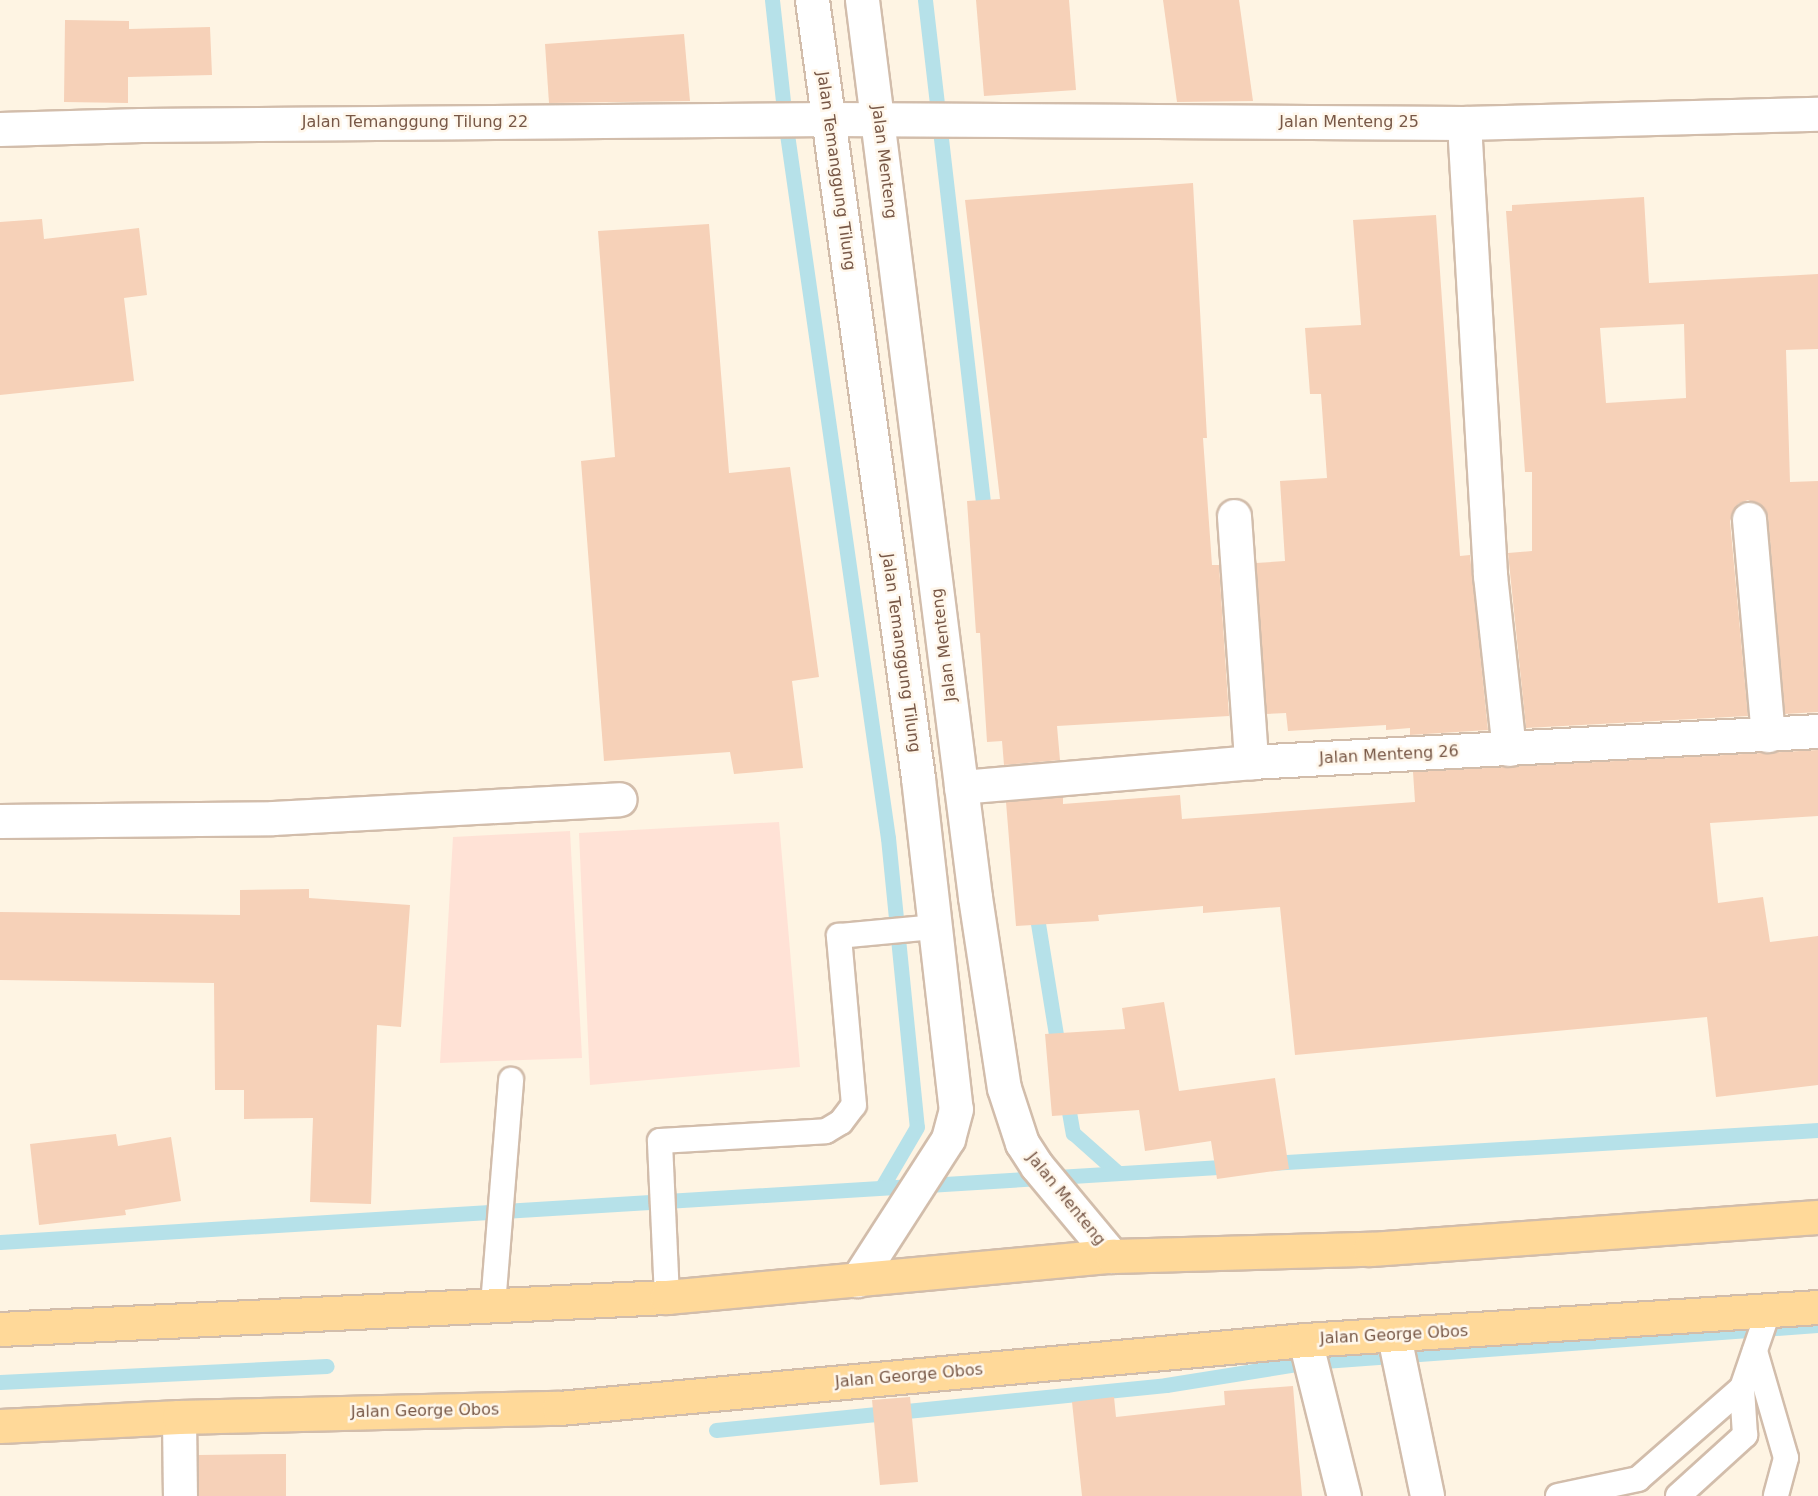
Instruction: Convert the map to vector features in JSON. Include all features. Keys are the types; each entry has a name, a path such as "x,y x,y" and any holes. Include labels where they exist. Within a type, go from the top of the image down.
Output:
{"main road":[{"path":"0,1329 667,1297 1112,1256 1370,1249 1818,1217"},
{"name":"Jalan George Obos","path":"0,1426 179,1417 560,1408 1305,1340 1818,1307"}],"street":[{"name":"Jalan Temanggung Tilung","path":"812,0 830,119 935,927 956,1109 948,1139 857,1280"},
{"name":"Jalan Menteng","path":"862,0 880,120 961,787 1004,1088 1023,1143 1037,1166 1112,1256"},
{"name":"Jalan Menteng 25","path":"880,120 1464,123 1818,114"},
{"name":"Jalan Temanggung Tilung 22","path":"0,129 188,124 880,120"},
{"path":"1464,123 1490,575 1509,749"},
{"path":"1234,516 1251,762"},
{"path":"1749,519 1768,735"},
{"name":"Jalan Menteng 26","path":"961,787 1251,762 1818,731"},
{"path":"0,821 273,818 619,799"},
{"path":"1394,1336 1427,1496"},
{"path":"1305,1340 1344,1496"},
{"path":"179,1417 180,1496"}],"lane":[{"path":"667,1297 660,1141 826,1131 841,1122 854,1105 839,936 935,927"},
{"path":"493,1305 511,1080"},
{"path":"1678,1496 1745,1435 1742,1388 1768,1312"},
{"path":"1755,1351 1786,1458 1776,1496"},
{"path":"1558,1496 1638,1479 1742,1388"}],"shaded area":[{"path":"779,822 800,1067 590,1085 579,833"},
{"path":"570,831 582,1058 440,1063 453,837"}],"building":[{"path":"976,0 1069,0 1076,90 984,96"},
{"path":"1163,0 1239,0 1253,101 1177,102"},
{"path":"65,20 129,21 129,29 210,27 212,75 128,77 128,103 64,102"},
{"path":"684,34 690,101 549,103 545,44"},
{"path":"1193,183 1207,438 1203,438 1212,565 1219,565 1229,716 1057,726 1060,760 1004,765 1002,741 987,742 980,633 976,633 967,501 1000,499 965,200"},
{"path":"1644,197 1649,283 1818,274 1818,349 1786,350 1790,482 1818,481 1818,712 1785,714 1768,517 1764,508 1748,500 1738,504 1730,521 1748,716 1526,728 1508,553 1532,551 1532,472 1525,472 1506,211 1512,211 1512,205","holes":["1684,324 1686,398 1606,403 1600,328"]},
{"path":"1436,215 1460,556 1470,555 1488,730 1410,735 1410,728 1386,730 1386,725 1288,731 1286,713 1266,714 1256,563 1285,561 1280,481 1327,478 1321,394 1310,394 1305,328 1361,325 1353,220"},
{"path":"42,219 44,239 139,228 147,295 124,298 134,381 0,395 0,222"},
{"path":"709,224 729,473 790,467 819,677 792,681 803,768 734,774 730,752 604,761 581,461 615,457 598,231"},
{"path":"1818,750 1818,816 1710,823 1718,903 1763,897 1770,942 1818,936 1818,1085 1716,1097 1707,1017 1295,1055 1280,907 1203,913 1203,906 1098,915 1099,921 1016,926 1006,802 1063,797 1063,804 1180,795 1182,819 1415,802 1413,772"},
{"path":"309,889 309,898 410,905 401,1027 377,1025 371,1204 310,1202 313,1118 244,1119 244,1090 215,1090 214,983 0,980 0,912 240,915 240,890"},
{"path":"1164,1002 1179,1091 1275,1078 1289,1169 1217,1179 1211,1141 1145,1151 1139,1110 1052,1116 1045,1034 1125,1029 1122,1008"},
{"path":"116,1134 118,1146 171,1137 181,1201 125,1210 126,1215 39,1225 30,1144"},
{"path":"1293,1386 1302,1496 1082,1496 1072,1402 1114,1397 1116,1417 1225,1405 1224,1391"},
{"path":"910,1397 918,1482 880,1485 872,1400"},
{"path":"286,1454 286,1496 199,1496 198,1455"}],"waterway":[{"path":"772,0 785,120 888,838 917,1127 882,1187"},
{"path":"925,0 985,519"},
{"path":"1035,905 1059,1053"},
{"path":"1066,1095 1073,1133 1118,1173"},
{"path":"1270,1163 1818,1130"},
{"path":"0,1242 1234,1166"},
{"path":"716,1430 1166,1385 1310,1362 1818,1325"},
{"path":"0,1382 327,1366"}]}
